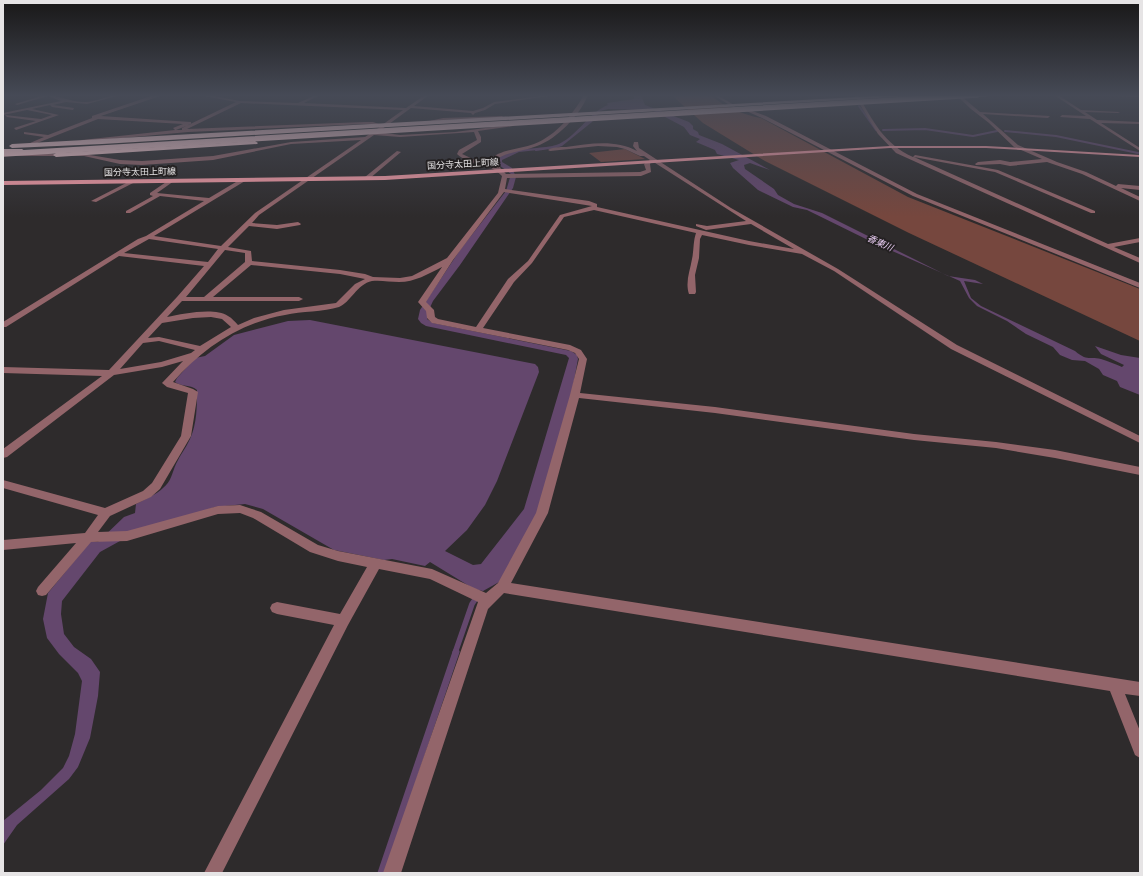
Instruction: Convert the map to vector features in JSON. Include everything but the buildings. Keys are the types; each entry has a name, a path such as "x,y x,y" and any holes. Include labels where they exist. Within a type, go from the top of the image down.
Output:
{"highway":[{"path":"25,146 168,136"},
{"path":"3,146 206,136"},
{"path":"3,153 265,136"},
{"path":"3,153 293,136"},
{"path":"3,153 318,136"},
{"path":"56,155 368,136"}],"main road":[{"name":"国分寺太田上町線","path":"3,183 367,178 505,174 515,170 653,160 890,147 1023,149 1140,156"}],"street":[{"path":"25,146 46,136"},
{"path":"82,141 131,136"},
{"path":"3,454 111,373 180,299 223,248 247,224 276,200 309,179 368,136"},
{"path":"478,136 479,141 461,151 459,154 478,163 493,166 505,174 517,176 640,174 649,171 647,164 653,160"},
{"path":"493,166 491,161 497,156 514,149 536,145 550,136"},
{"path":"799,136 915,195 1140,286"},
{"path":"883,136 890,147 898,152 1140,260"},
{"path":"1005,136 1016,146 1140,199"},
{"path":"1119,136 1140,150"},
{"path":"3,153 84,155 120,162 142,163 213,158 291,143 365,138"},
{"path":"636,143 635,146 637,149 729,209 836,270 954,347 1140,440"},
{"path":"550,150 612,145 626,147 635,153 653,160"},
{"path":"367,178 399,152"},
{"path":"898,152 996,171 1093,212"},
{"path":"966,166 1000,162 1010,164 1048,160"},
{"path":"502,587 542,513 575,395 583,359 577,350 435,321 431,318 426,307 450,259 504,190 505,174"},
{"path":"3,325 140,240 148,237 243,180"},
{"path":"94,201 134,181"},
{"path":"171,181 152,194 210,200"},
{"path":"1110,185 1140,188"},
{"path":"504,190 513,190 589,203 595,205 594,208"},
{"path":"128,212 158,195"},
{"path":"478,330 511,281 530,262 562,216 594,208 631,214 700,232 767,247 805,252"},
{"path":"665,223 667,220 681,221 706,228 752,222"},
{"path":"247,224 277,227 298,224"},
{"path":"692,292 691,275 696,258 697,239 700,232"},
{"path":"148,237 249,252 249,262"},
{"path":"1107,246 1140,240"},
{"path":"118,254 162,260 210,264"},
{"path":"42,591 88,537 106,513 147,494 156,486 186,436 193,392 187,389 174,387 167,383 201,349 220,335 271,315 338,305 350,292 372,279 410,278 450,259"},
{"path":"206,299 249,262 340,272 365,276 372,279"},
{"path":"180,299 299,299"},
{"path":"160,321 188,316 216,316 225,317 237,328"},
{"path":"142,341 159,339 201,349"},
{"path":"3,370 111,373 162,364 194,355"},
{"path":"575,395 722,411 914,437 996,445 1054,454 1140,471"},
{"path":"3,484 106,513"},
{"path":"3,544 102,536 127,536 218,510 240,509 257,514 314,549 375,564 432,574 481,597"},
{"path":"213,873 343,621 375,564"},
{"path":"481,597 502,587 1140,689"},
{"path":"392,873 474,630 481,597"},
{"path":"277,608 343,621"},
{"path":"1114,684 1140,750"}],"shaded area":[{"path":"724,136 794,136 908,197 1140,289 1140,341 909,233 765,161"},
{"path":"625,149 645,159 601,162 589,153"}],"water":[{"path":"575,136 562,146 519,152 502,160 502,162 512,168 516,177 513,188 460,265 433,301 427,314 427,319 433,323 571,351 577,355 578,359 571,397 538,514 501,581 483,591 474,589 430,562 425,566 334,550 263,509 245,504 215,507 120,541 100,552 62,601 61,614 64,634 74,647 91,659 100,672 98,696 90,738 78,767 69,779 17,825 3,845 3,821 41,790 63,768 69,756 75,734 82,681 78,673 59,654 47,638 43,619 48,593 90,542 98,542 124,517 135,513 136,504 157,493 166,486 192,433 197,409 197,390 175,382 195,358 205,356 234,335 288,321 310,320 535,364 538,367 539,372 497,481 485,505 467,530 445,551 473,565 481,564 524,509 569,358 566,355 426,326 418,319 420,310 460,250 506,191 511,174 495,162 499,157 505,153 522,149 556,145 569,137"},
{"name":"香東川","path":"692,136 701,136 722,144 770,170 750,163 744,165 745,169 774,189 778,195 794,204 822,213 942,273 872,242 807,210 793,207 758,190 733,168 730,163 739,160 717,154 715,150 696,142 700,139"},
{"path":"949,276 975,280 983,284 964,281 971,298 981,306 1083,356 1101,359 1122,367 1124,365 1101,354 1095,346 1121,355 1140,358 1140,395 1120,387 1117,381 1103,375 1099,369 1085,361 1072,360 1060,355 1053,347 1026,334 1007,321 977,306 969,298 960,281"}],"waterway":[{"path":"1055,136 1138,153"},
{"path":"536,150 556,147"},
{"path":"455,653 472,604 478,595"},
{"path":"381,873 456,652"}]}
